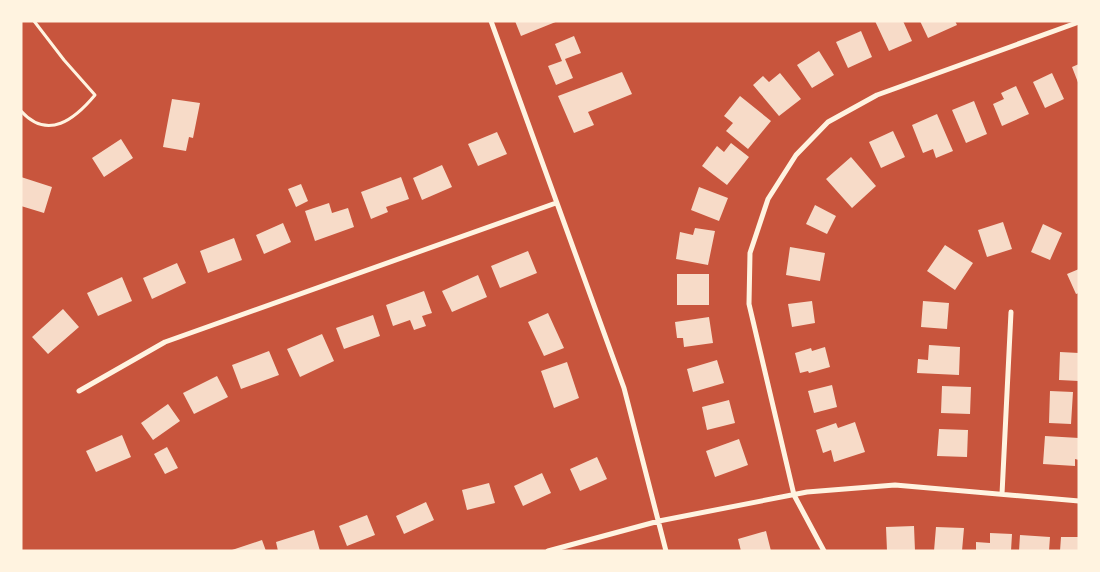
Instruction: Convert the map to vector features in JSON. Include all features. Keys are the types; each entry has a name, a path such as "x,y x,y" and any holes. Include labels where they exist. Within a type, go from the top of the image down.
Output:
{"street":[{"path":"491,21 624,388 666,551"},
{"path":"824,551 794,495 749,304 750,253 768,199 796,155 828,122 877,95 1079,22"},
{"path":"79,390 165,342 556,204"},
{"path":"1002,494 1011,312"},
{"path":"548,551 659,521 794,495 895,485 1079,501"}],"lane":[{"path":"21,111 29,120 38,125 64,124 95,95 64,60 34,21"}],"building":[{"path":"515,21 558,21 521,36"},
{"path":"875,21 903,21 912,41 889,51"},
{"path":"920,21 955,21 957,25 928,38"},
{"path":"861,31 872,57 848,68 836,42"},
{"path":"574,36 581,53 565,59 573,78 556,85 548,66 562,61 555,44"},
{"path":"819,51 834,75 812,88 797,65"},
{"path":"1079,64 1079,85 1072,67"},
{"path":"622,72 632,94 588,112 594,125 574,133 558,96"},
{"path":"780,73 801,99 779,116 753,85 763,76 769,82"},
{"path":"1052,73 1064,99 1045,108 1033,82"},
{"path":"1016,86 1029,114 1002,126 993,104 1004,99 1001,93"},
{"path":"740,96 771,121 748,149 726,131 733,123 724,116"},
{"path":"172,99 200,103 193,138 189,137 186,151 163,147"},
{"path":"974,101 987,134 966,143 952,110"},
{"path":"937,114 953,151 936,158 933,149 923,153 912,125"},
{"path":"893,131 905,157 881,168 869,142"},
{"path":"497,132 507,154 478,166 468,144"},
{"path":"121,139 133,158 104,177 92,158"},
{"path":"731,143 749,157 727,185 702,166 717,146 724,152"},
{"path":"851,157 876,186 852,208 826,179"},
{"path":"442,165 452,187 422,200 413,178"},
{"path":"21,177 52,187 44,213 21,206"},
{"path":"401,177 409,199 386,207 388,212 371,219 361,192"},
{"path":"301,184 308,201 296,207 288,189"},
{"path":"699,187 728,198 719,221 691,210"},
{"path":"329,203 332,213 348,208 354,227 315,241 305,211"},
{"path":"815,205 836,216 827,234 806,224"},
{"path":"1003,222 1012,249 987,257 978,230"},
{"path":"283,223 291,242 264,254 256,235"},
{"path":"1043,224 1062,233 1050,260 1031,252"},
{"path":"695,228 715,231 708,265 676,259 680,232 693,235"},
{"path":"234,238 242,260 208,273 200,251"},
{"path":"945,245 973,263 955,290 927,271"},
{"path":"790,247 825,253 820,281 786,275"},
{"path":"528,251 537,273 500,288 491,266"},
{"path":"177,263 186,283 152,299 143,278"},
{"path":"1079,269 1079,293 1076,294 1067,274"},
{"path":"677,274 709,274 709,305 677,305"},
{"path":"478,275 487,297 452,312 442,291"},
{"path":"122,277 132,301 98,316 87,293"},
{"path":"424,291 432,313 422,316 426,326 414,330 410,320 393,326 386,305"},
{"path":"812,301 815,323 792,327 788,304"},
{"path":"923,301 949,303 947,329 921,327"},
{"path":"63,309 79,327 48,354 32,337"},
{"path":"548,313 564,348 544,356 528,322"},
{"path":"373,315 380,336 344,349 336,328"},
{"path":"709,317 713,343 684,347 683,338 677,338 675,322"},
{"path":"322,334 334,361 300,377 287,349"},
{"path":"929,345 960,347 959,375 917,373 918,359 928,360"},
{"path":"825,347 830,367 809,373 808,371 800,373 795,353 811,348 812,351"},
{"path":"269,351 279,375 241,389 232,365"},
{"path":"1060,352 1079,353 1079,381 1059,380"},
{"path":"717,360 724,383 693,392 687,369"},
{"path":"567,362 579,398 554,408 541,371"},
{"path":"217,376 228,397 194,414 183,393"},
{"path":"832,385 837,407 814,413 808,391"},
{"path":"942,386 971,387 970,414 941,413"},
{"path":"1050,391 1073,392 1071,424 1049,423"},
{"path":"729,400 735,423 707,430 702,407"},
{"path":"168,404 180,421 153,440 141,423"},
{"path":"855,422 865,452 834,462 831,450 823,453 816,430 836,423 838,428"},
{"path":"939,429 968,430 967,457 937,456"},
{"path":"122,435 131,457 96,472 86,451"},
{"path":"1045,436 1079,438 1079,460 1075,459 1075,466 1043,464"},
{"path":"739,439 748,465 715,477 706,451"},
{"path":"167,447 178,468 165,474 154,454"},
{"path":"597,457 607,479 580,491 570,469"},
{"path":"542,473 551,493 523,506 514,486"},
{"path":"489,483 495,503 467,510 462,490"},
{"path":"426,502 434,520 404,534 396,516"},
{"path":"367,515 375,535 347,546 339,526"},
{"path":"914,526 915,551 887,551 886,527"},
{"path":"936,527 964,528 962,551 934,551"},
{"path":"314,530 320,551 278,551 276,542"},
{"path":"766,531 771,551 741,551 738,539"},
{"path":"990,533 1012,534 1011,551 976,551 976,542 990,543"},
{"path":"1020,535 1050,537 1049,551 1019,551"},
{"path":"1061,537 1079,537 1079,551 1060,551"},
{"path":"262,540 266,551 232,551 232,550"}]}
